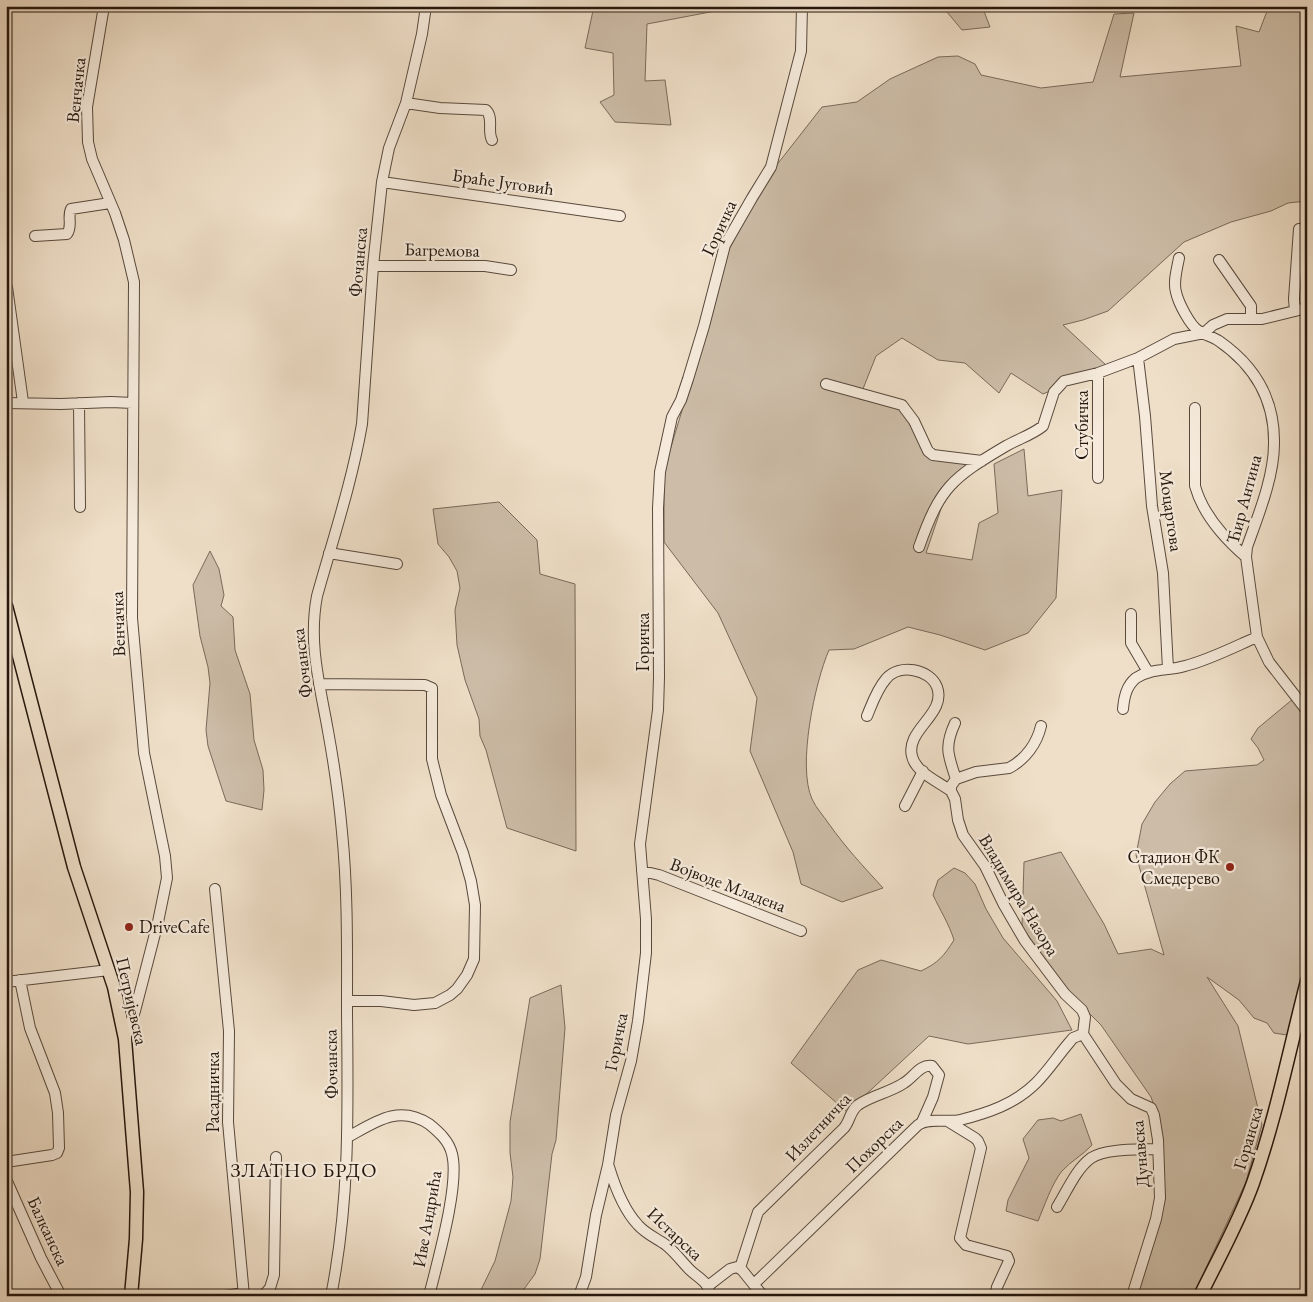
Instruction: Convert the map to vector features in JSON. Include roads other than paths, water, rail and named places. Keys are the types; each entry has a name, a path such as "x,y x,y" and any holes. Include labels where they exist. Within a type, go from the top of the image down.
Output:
{"main road":[{"name":"Петријевска","path":"6,606 77,879 109,970 125,1039 137,1192 136,1239 131,1296"},
{"name":"Горанска","path":"1200,1296 1246,1202 1254,1181 1307,981"},
{"path":"120,1014 127,1019 133,1015"}],"street":[{"name":"Венчачка","path":"104,6 90,92 87,126 92,159 124,240 134,282 132,618 144,753 165,856 167,878 160,915 125,1039"},
{"name":"Фочанска","path":"331,1296 338,1261 348,1137 346,908 342,833 331,747 313,649 313,616 316,596 352,474 362,424 373,266 382,182 389,148 406,103 422,34 426,6"},
{"name":"Горичка","path":"579,1296 586,1277 616,1115 631,1061 644,977 647,935 640,844 658,710 658,508 660,472 672,417 688,379 725,246 771,167 801,51 802,6"},
{"path":"406,103 440,108 486,110 490,117 489,134 492,140"},
{"name":"Браће Југовић","path":"382,182 620,216"},
{"path":"35,236 67,234 71,227 69,212 71,209 110,203"},
{"path":"1295,311 1294,299 1299,229"},
{"name":"Ћир Антина","path":"1179,258 1175,286 1176,294 1194,326 1204,334 1225,345 1248,366 1262,386 1271,417 1274,443 1272,460 1246,557 1257,637 1269,662 1307,711"},
{"path":"1219,260 1251,306 1251,319"},
{"name":"Багремова","path":"373,266 485,266 511,270"},
{"path":"6,287 23,402"},
{"path":"919,548 931,514 942,494 957,477 1043,426 1054,392 1064,381 1098,373 1138,358 1167,342 1204,334 1213,325 1221,321 1236,318 1272,317 1307,308"},
{"name":"Моцартова","path":"1138,358 1145,416 1152,506 1163,573 1168,669"},
{"name":"Стубичка","path":"1098,373 1098,478"},
{"path":"826,384 902,405 914,421 928,451 933,455 982,461"},
{"path":"6,403 133,403"},
{"path":"79,403 80,508"},
{"path":"1195,408 1196,493 1216,527 1246,557"},
{"path":"329,553 397,564"},
{"path":"1131,614 1131,642 1148,672"},
{"path":"1123,709 1127,690 1135,679 1148,672 1187,666 1257,637"},
{"path":"866,716 880,686 890,675 895,672 911,670 930,676 938,691 938,702 916,736 911,750 915,764 923,772 951,791 951,786 956,779 976,772 1013,766 1032,748 1041,726"},
{"path":"319,684 425,685 432,688 431,745 434,769 469,872 475,905 474,960 467,975 450,995 435,1003 414,1005 381,1001 347,1001"},
{"path":"954,723 949,735 947,753 956,779"},
{"path":"905,806 923,772"},
{"name":"Владимира Назора","path":"951,791 955,799 958,820 963,835 985,866 1025,941 1065,994 1082,1010 1085,1017 1083,1034"},
{"name":"Војводе Младена","path":"642,871 659,875 800,931"},
{"name":"Расадничка","path":"215,888 229,1031 228,1122 244,1295"},
{"path":"6,982 109,970"},
{"path":"6,1162 52,1155 57,1153 59,1148 58,1113 55,1093 30,1028 20,980"},
{"name":"Похорска","path":"754,1284 922,1122 948,1122 989,1111 1012,1102 1037,1082 1073,1038 1083,1034"},
{"name":"Дунавска","path":"1083,1034 1101,1064 1120,1089 1131,1099 1151,1108 1154,1115 1158,1149 1159,1207 1132,1296"},
{"name":"Излетничка","path":"740,1268 758,1212 844,1128 850,1114 858,1105 873,1096 890,1091 904,1083 927,1065 932,1066 939,1075 933,1097 922,1122"},
{"name":"Иве Андрића","path":"348,1137 381,1119 405,1115 414,1116 435,1128 448,1144 453,1161 451,1193 428,1296"},
{"path":"948,1122 975,1138 981,1148 960,1238 966,1245 1007,1256 1009,1262 997,1287 995,1296"},
{"path":"1057,1207 1081,1169 1092,1158 1104,1153 1158,1149"},
{"path":"263,1296 270,1288 274,1275 276,1157"},
{"name":"Истарска","path":"608,1165 618,1193 636,1223 645,1232 671,1250 708,1291"},
{"name":"Балканска","path":"6,1179 41,1258 61,1296"},
{"path":"708,1291 734,1267 740,1268 763,1296"},
{"path":"225,1296 244,1295"}],"place":[{"name":"Стадион ФК Смедерево","path":"1230,867"},
{"name":"DriveCafe","path":"129,927"}],"district":[{"name":"ЗЛАТНО БРДО","path":"304,1170"}]}
